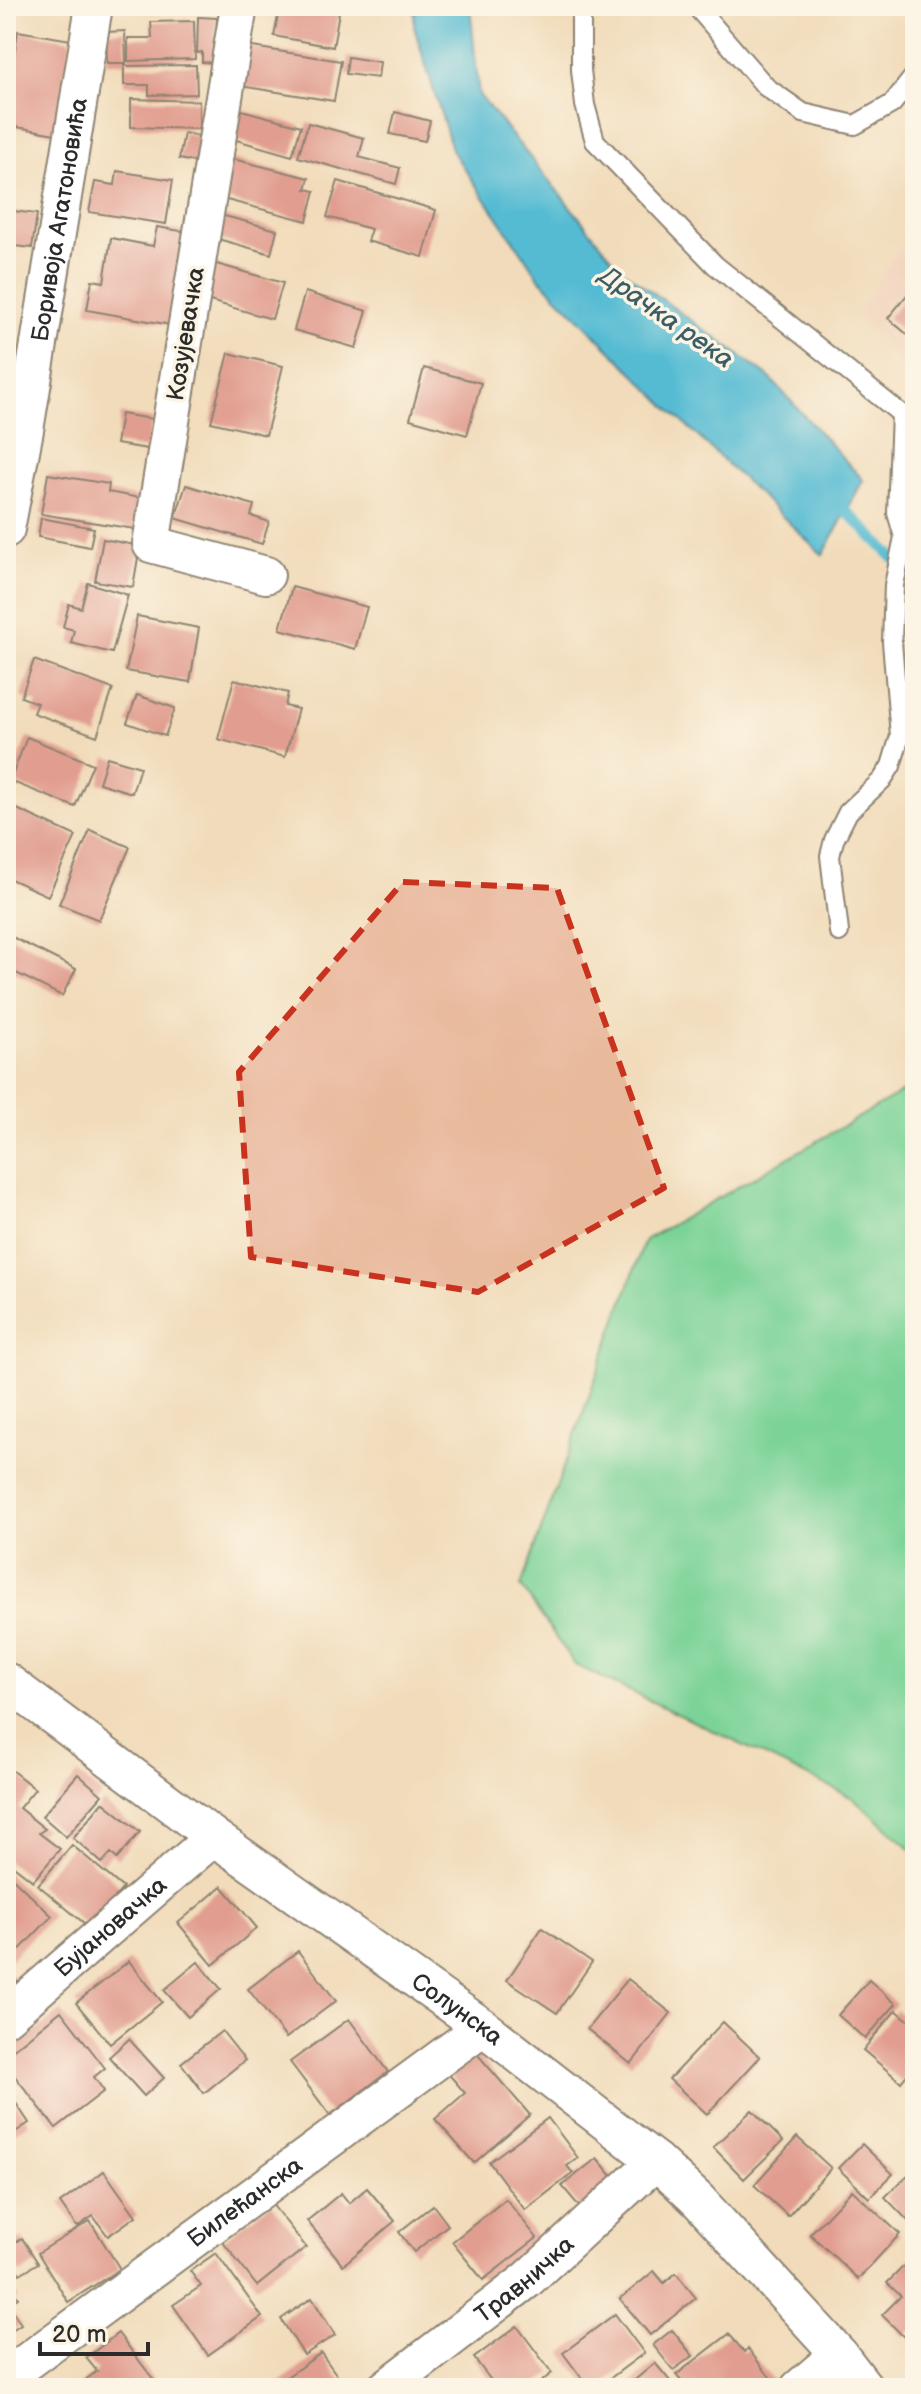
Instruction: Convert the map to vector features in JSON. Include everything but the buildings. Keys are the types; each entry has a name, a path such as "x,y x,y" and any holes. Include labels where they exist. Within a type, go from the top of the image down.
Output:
{"street":[{"name":"Боривоја Агатоновића","path":"6,529 94,6"},
{"name":"Козујевачка","path":"239,6 151,544 266,575"},
{"name":"Солунска","path":"6,1681 214,1837 483,2027 656,2161 698,2200 839,2354 865,2388"},
{"name":"Бујановачка","path":"6,2017 214,1837"},
{"name":"Билећанска","path":"6,2377 483,2027"},
{"name":"Травничка","path":"386,2388 527,2280 656,2161"},
{"path":"799,2388 839,2354"}],"lane":[{"path":"581,6 581,70 585,105 595,141 715,265 908,420 897,513 904,537 894,585 892,642 900,736 891,766 882,780 848,812 834,840 830,856 839,932"},
{"path":"696,6 766,87 803,113 855,125 892,104 915,75"}],"highlighted area":[{"path":"403,882 557,888 664,1188 478,1292 251,1257 239,1072"}],"shaded area":[{"path":"915,225 915,380 857,313"}],"green space":[{"path":"915,1085 915,1852 853,1798 575,1665 521,1586 645,1240"}],"water":[{"path":"415,6 470,6 479,95 622,270 769,377 863,480 823,555 665,405 540,279 453,152 414,27"}],"waterway":[{"name":"Драчка река","path":"836,501 915,579"}]}
